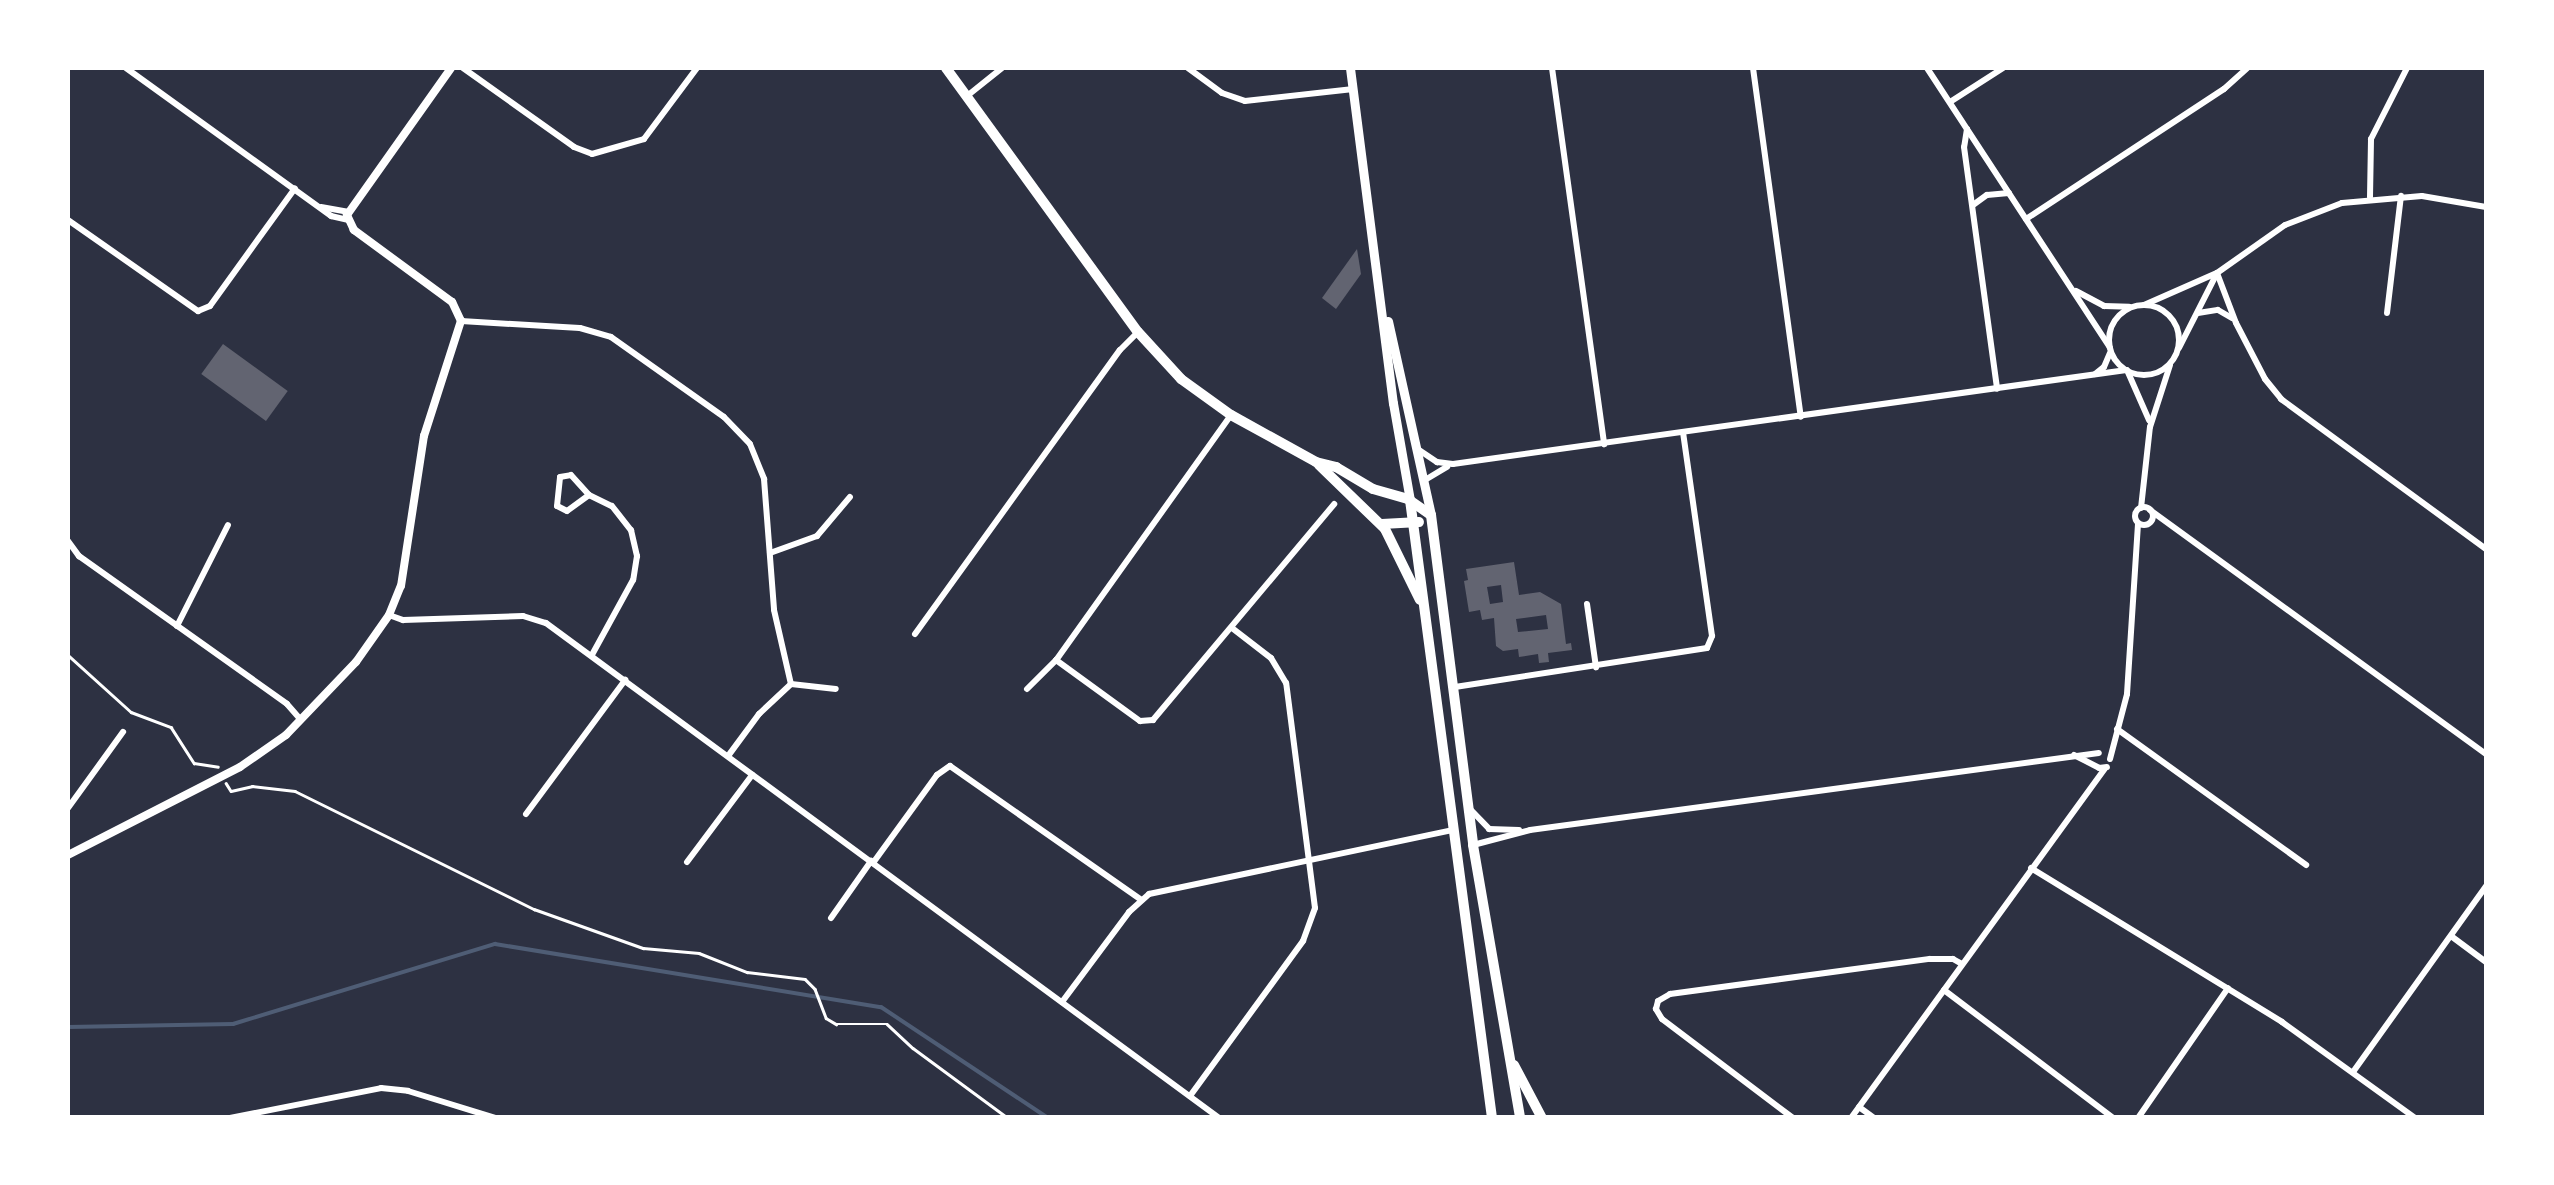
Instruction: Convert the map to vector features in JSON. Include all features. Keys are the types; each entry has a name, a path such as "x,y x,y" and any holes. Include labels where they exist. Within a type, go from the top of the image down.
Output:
{"highway":[{"path":"946,68 1138,332 1180,379 1231,415 1316,462 1336,468 1372,490 1410,500 1431,516 1473,845 1518,1115"},
{"path":"1316,462 1378,520 1404,559 1428,620"},
{"path":"1410,500 1492,1118"},
{"path":"1378,520 1392,527 1431,516"},
{"path":"1421,568 1428,553 1438,550"},
{"path":"1508,1050 1542,1118"}],"main road":[{"path":"1350,68 1410,500"},
{"path":"1382,299 1431,516"}],"street":[{"path":"68,855 222,776 274,744 318,706 343,677 389,614 401,586 424,436 461,321 452,302 354,230 348,216 320,206 126,68"},
{"path":"348,216 451,68"},
{"path":"463,68 579,151 592,154 644,139 697,68"},
{"path":"967,96 1002,68"},
{"path":"1188,68 1222,93 1245,101 1353,89"},
{"path":"1552,68 1604,444"},
{"path":"1753,68 1801,416"},
{"path":"1927,68 2126,370 2145,406 2150,426"},
{"path":"1950,102 2003,68"},
{"path":"2026,219 2224,89 2247,68"},
{"path":"2370,198 2371,139 2407,68"},
{"path":"1968,129 1964,146 1997,389"},
{"path":"68,220 190,309 210,306 295,188"},
{"path":"1972,206 1987,195 2009,193"},
{"path":"2387,313 2401,196"},
{"path":"2084,378 2103,368 2116,318 2217,274 2285,224 2370,198 2401,196 2486,207"},
{"path":"1419,450 1437,462 1453,464 2126,370 2152,374 2174,357 2217,274"},
{"path":"2217,274 2265,379 2281,399 2486,548"},
{"path":"1851,1118 2110,759 2127,694 2147,509 2144,489 2150,426 2178,338 2174,323 2159,308 2106,306 2071,287"},
{"path":"2198,312 2220,310 2236,322"},
{"path":"461,321 601,333 630,348 743,434 761,467 774,610 790,684"},
{"path":"915,634 1120,350 1138,332"},
{"path":"1026,690 1056,660 1231,415"},
{"path":"1455,688 1701,652 1711,640 1683,433"},
{"path":"1425,480 1453,464"},
{"path":"589,494 568,512 557,506 560,477 565,474 589,494 612,506 632,530 638,556 633,580 592,655"},
{"path":"770,553 816,536 850,497"},
{"path":"1056,660 1135,718 1148,722 1157,717 1334,504"},
{"path":"2147,509 2135,513 2145,523 2171,526"},
{"path":"2147,509 2486,754"},
{"path":"177,626 228,525"},
{"path":"68,541 79,556 287,704 300,718"},
{"path":"1586,604 1596,666"},
{"path":"389,614 403,620 536,618 592,655 1219,1118"},
{"path":"1190,1096 1308,933 1316,900 1286,683 1271,658 1232,628"},
{"path":"526,814 625,680"},
{"path":"790,684 836,689"},
{"path":"728,756 759,714 790,684"},
{"path":"2087,790 2094,764 2117,729"},
{"path":"2117,729 2306,865"},
{"path":"68,808 123,732"},
{"path":"1473,845 1530,830 2074,755 2100,753 2110,759"},
{"path":"2074,755 2105,768"},
{"path":"831,918 937,775 954,767 1140,899"},
{"path":"687,862 752,774"},
{"path":"1469,808 1489,828 1530,830"},
{"path":"1062,1002 1140,899 1160,890 1453,830"},
{"path":"2031,868 2228,988 2415,1118"},
{"path":"2353,1072 2486,886"},
{"path":"2451,936 2486,962"},
{"path":"1793,1118 1664,1021 1656,1005 1670,994 1930,959 1953,959 1962,964"},
{"path":"2138,1118 2228,988"},
{"path":"1944,990 2113,1118"},
{"path":"230,1118 381,1088 496,1118"},
{"path":"454,1117 458,1106"},
{"path":"1859,1106 1874,1118"}],"path":[{"path":"68,655 131,712 172,727 194,764 212,764 231,791 252,786 295,791 522,903 643,948 699,953 747,972 792,974 815,989 822,1008 836,1024 874,1022 897,1030 912,1048 1008,1118"}],"building":[{"path":"1357,249 1361,274 1336,309 1322,298"},
{"path":"223,344 288,391 266,421 201,374"},
{"path":"1514,562 1519,595 1540,592 1561,604 1566,644 1571,643 1572,650 1548,653 1549,662 1539,663 1538,654 1519,657 1518,649 1503,651 1496,646 1494,618 1482,620 1480,610 1469,612 1466,569","holes":["1501,585 1503,602 1490,604 1487,587","1546,615 1548,629 1518,632 1516,619"]}],"waterway":[{"path":"68,1027 233,1024 495,944 881,1007 1048,1118"}]}
